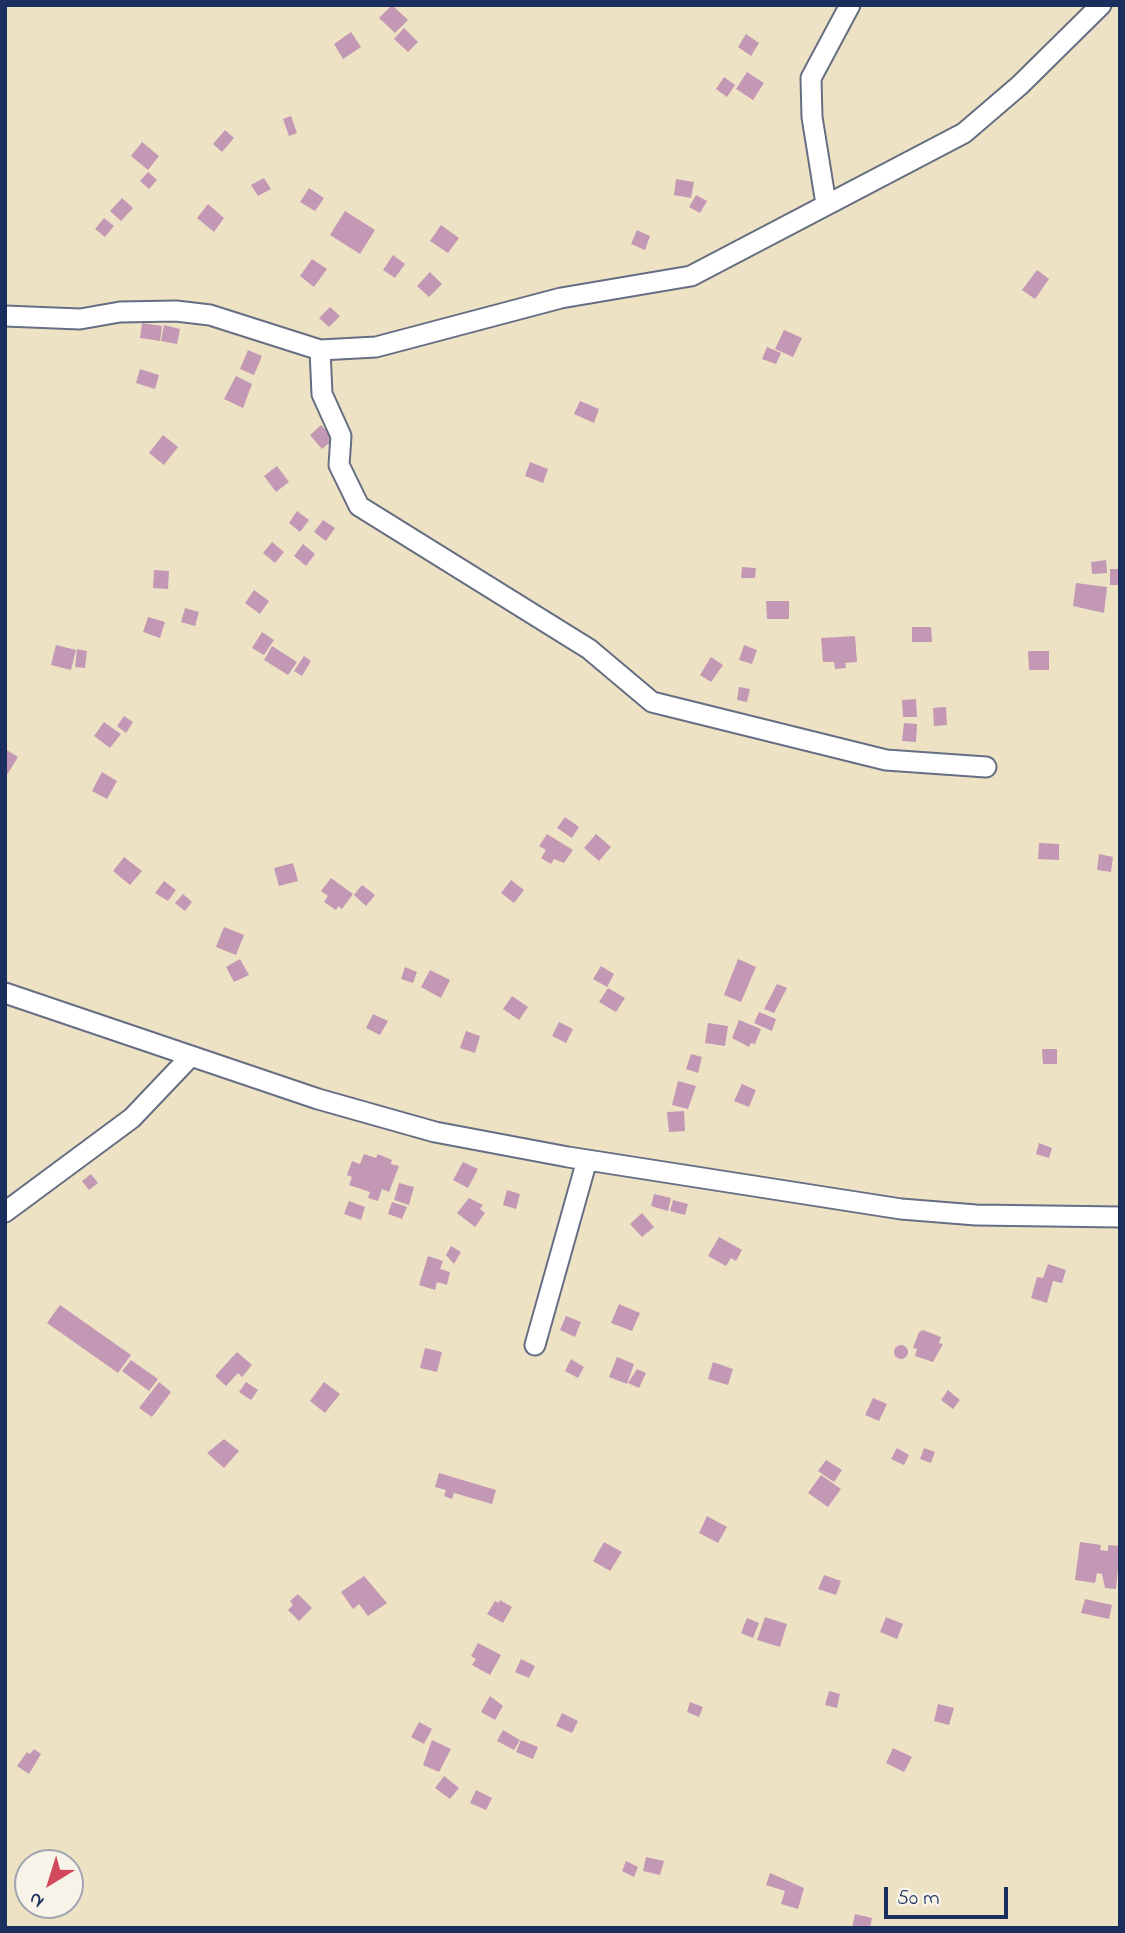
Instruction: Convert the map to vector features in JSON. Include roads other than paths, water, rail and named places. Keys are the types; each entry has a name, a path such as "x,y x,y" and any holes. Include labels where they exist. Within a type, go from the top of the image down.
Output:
{"street":[{"path":"827,204 812,117 811,78 850,5"},
{"path":"5,316 80,319 120,312 176,311 211,315 320,350 376,347 561,298 691,276 964,133 1020,85 1101,5"},
{"path":"320,350 321,394 341,436 340,465 359,506 589,649 652,702 886,760 986,768"},
{"path":"5,993 318,1099 435,1132 587,1160 901,1209 976,1215 1120,1217"},
{"path":"5,1212 132,1118 191,1056"},
{"path":"535,1345 587,1160"}]}
